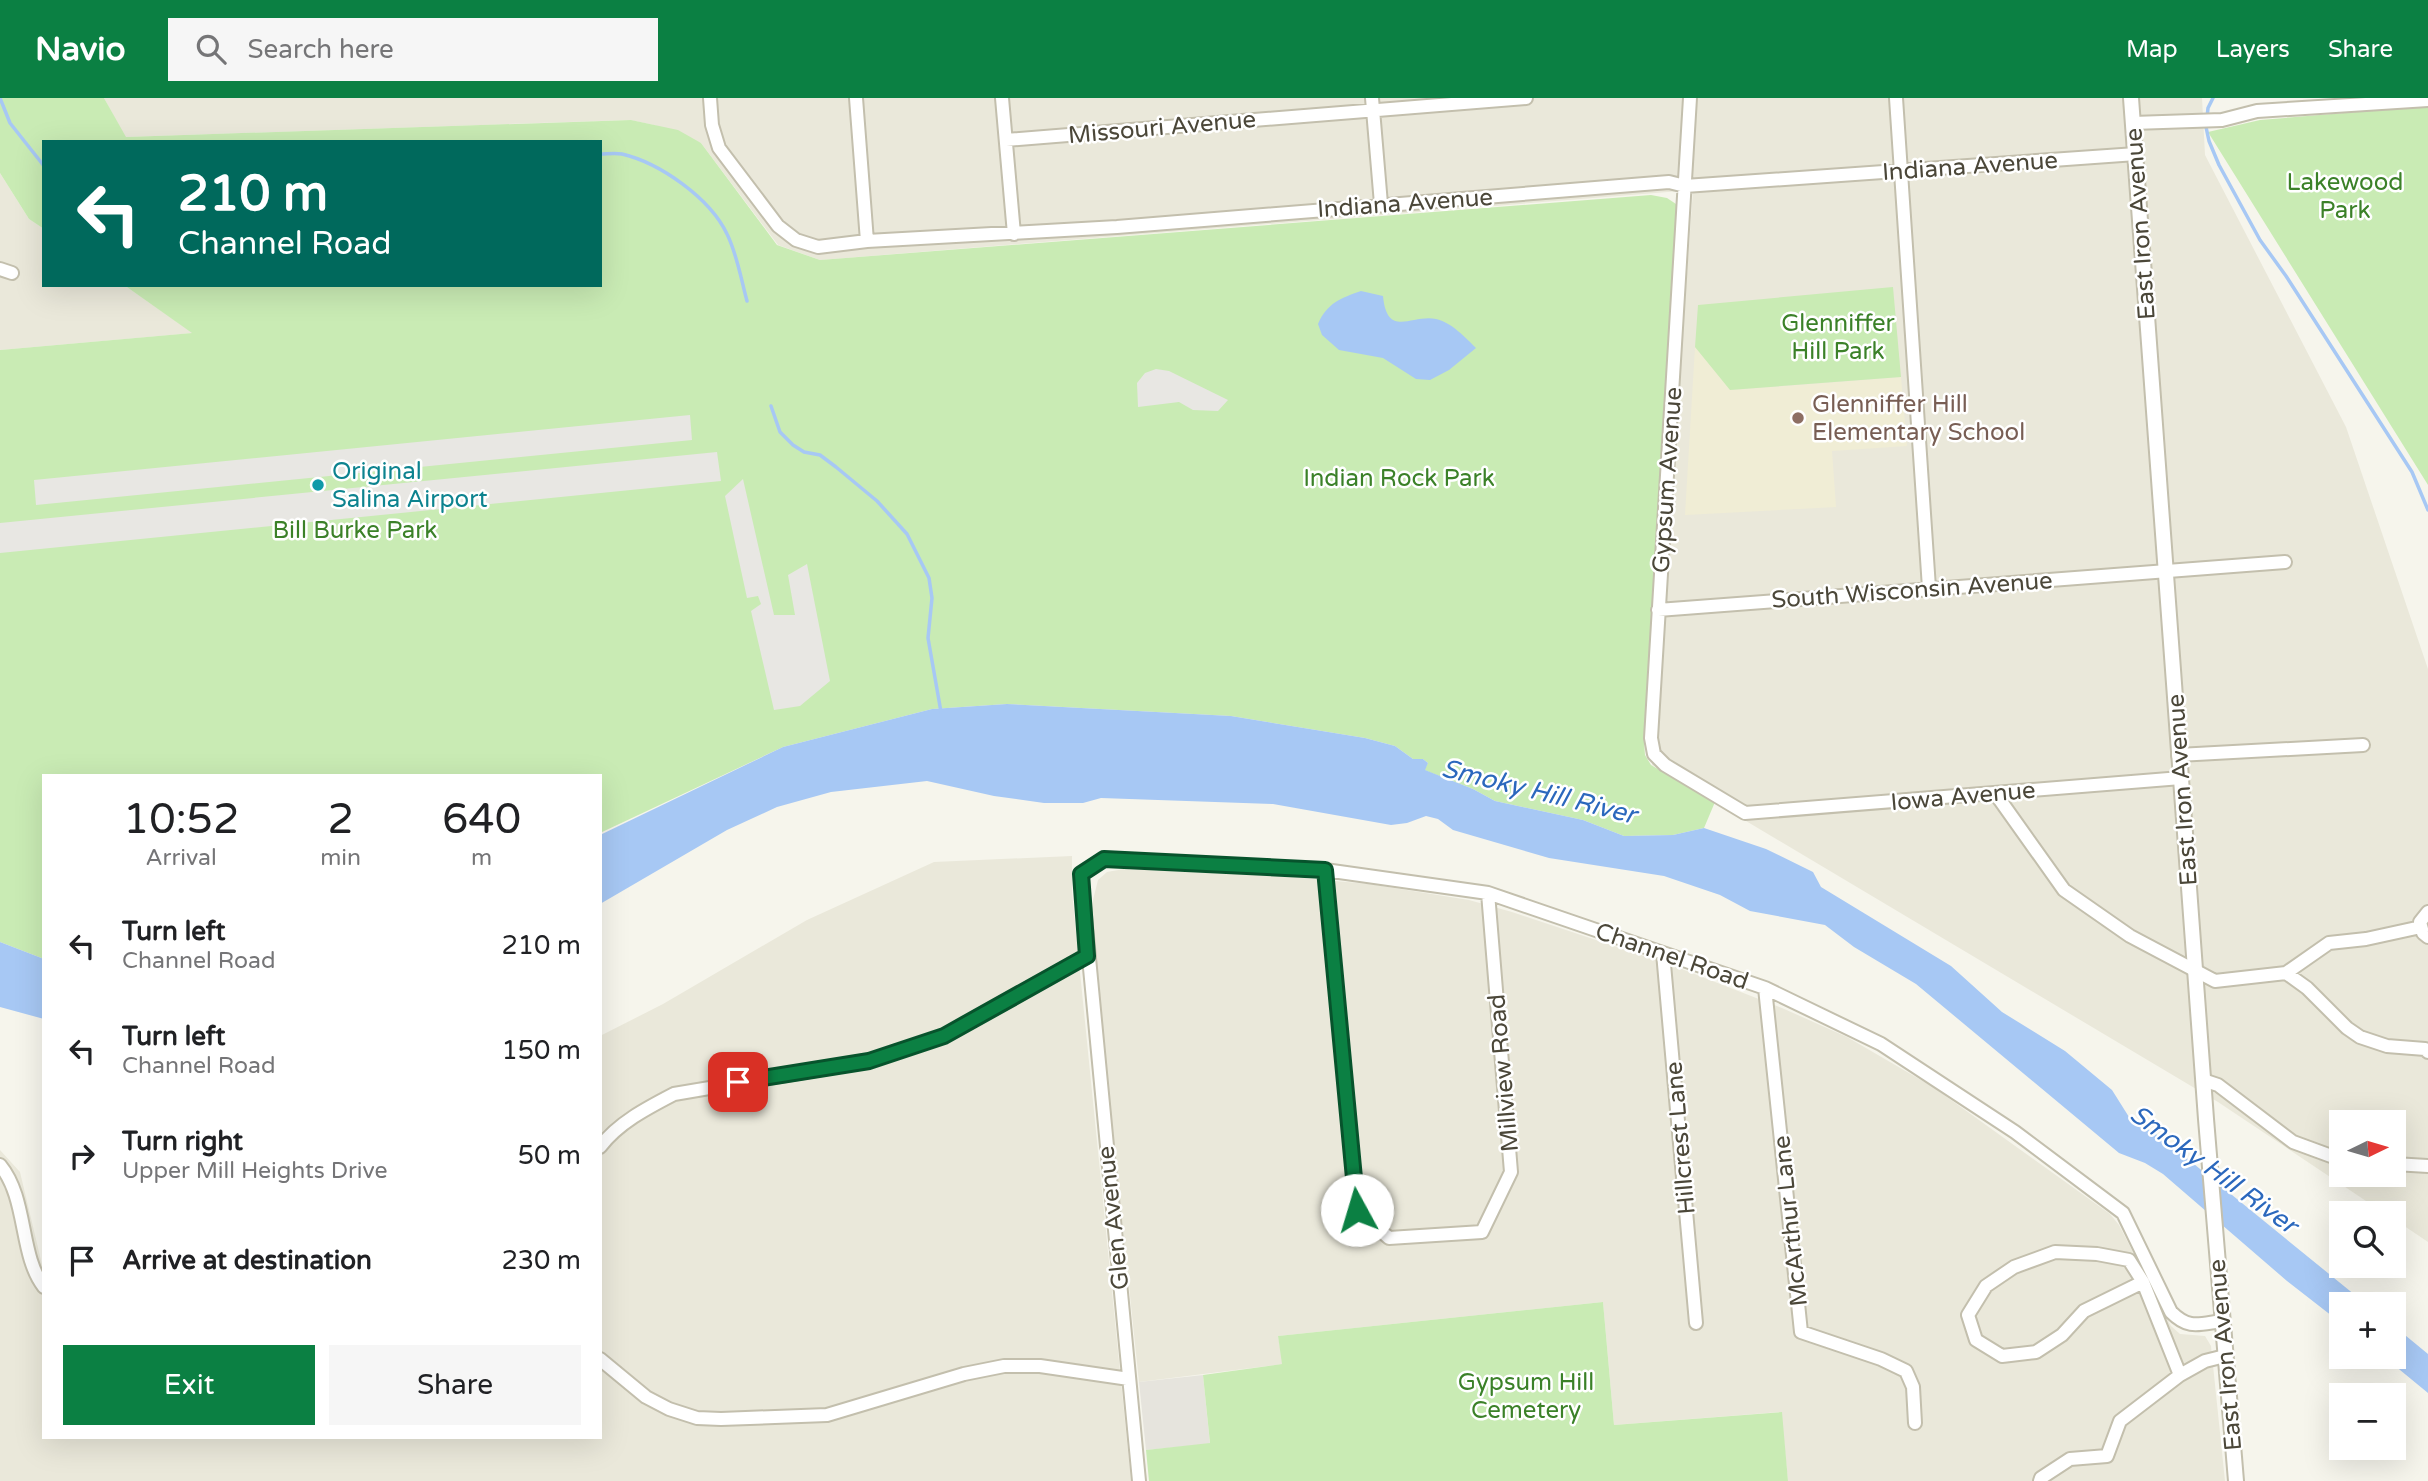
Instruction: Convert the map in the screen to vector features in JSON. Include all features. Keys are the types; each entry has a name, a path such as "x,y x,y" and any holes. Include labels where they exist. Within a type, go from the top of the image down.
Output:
{"street":[{"name":"Indiana Avenue","path":"710,98 712,125 719,148 778,226 796,240 818,247 867,241 1014,234 1669,182 1685,186 2136,154"},
{"path":"856,98 867,241"},
{"path":"1002,98 1014,234"},
{"name":"Missouri Avenue","path":"1006,140 1373,104 1526,98"},
{"name":"Gypsum Avenue","path":"1690,98 1651,738 1654,754 1665,765 1745,813"},
{"path":"1896,98 1929,588"},
{"name":"East Iron Avenue","path":"2131,98 2178,755 2236,1481"},
{"path":"2133,122 2222,120 2257,111 2428,100"},
{"path":"1373,104 1381,204"},
{"name":"South Wisconsin Avenue","path":"1658,610 2285,562"},
{"path":"2178,755 2363,745"},
{"name":"Iowa Avenue","path":"1745,813 2181,778"},
{"path":"1995,793 2064,890 2130,936 2215,981 2286,973 2329,943 2424,932 2422,916 2428,912"},
{"name":"Channel Road","path":"1087,956 1081,874 1104,859 1325,870 1488,893 1765,988 1881,1044 2014,1132 2123,1213 2171,1312 2180,1321 2191,1325 2222,1321"},
{"name":"Millview Road","path":"1325,870 1357,1210 1389,1238 1482,1233 1511,1172 1488,893"},
{"name":"Hillcrest Lane","path":"1663,953 1696,1323"},
{"path":"602,1144 608,1136 646,1108 674,1094 869,1061 944,1036 1087,956"},
{"name":"Glen Avenue","path":"1087,956 1139,1481"},
{"path":"2286,973 2307,988 2347,1028 2360,1037 2387,1046 2425,1049 2428,1052"},
{"name":"McArthur Lane","path":"1765,988 1801,1332 1881,1359 1906,1371 1913,1387 1915,1423"},
{"path":"2203,1080 2218,1085 2293,1142 2329,1155"},
{"path":"0,1165 8,1174 22,1215 36,1276 42,1284"},
{"path":"2406,1165 2428,1166"},
{"path":"2143,1282 2084,1311 2062,1335 2036,1352 2002,1356 1976,1339 1968,1315 1986,1286 2014,1267 2055,1252 2097,1254 2129,1260 2143,1282 2180,1375"},
{"path":"2040,1481 2070,1459 2107,1456 2119,1421 2180,1375 2205,1361 2225,1356"},
{"path":"602,1361 646,1397 669,1409 697,1418 721,1419 827,1415 964,1374 1004,1366 1040,1366 1129,1379"}],"shaded area":[{"path":"104,98 2202,98 2205,155 2346,427 2428,669 2428,1242 2406,1227 2406,1201 2366,1201 2345,1187 2406,1187 2406,1110 2329,1110 2329,1176 2218,1102 1652,765 1693,190 820,260 778,245 701,143 654,125 630,120 125,137"},
{"path":"0,173 29,219 42,228 42,287 127,287 193,333 0,350"},
{"name":"Glenniffer Hill Elementary School","path":"1695,347 1731,390 1901,377 1907,446 1832,451 1836,507 1685,515"},
{"path":"1156,369 1169,371 1228,400 1218,411 1193,410 1179,402 1138,407 1137,383 1145,373"},
{"path":"690,415 692,440 36,505 34,480"},
{"path":"717,452 721,481 0,553 0,523"},
{"path":"743,479 774,615 795,615 788,575 807,564 830,681 800,706 774,710 751,611 761,604 758,596 747,598 725,496"},
{"path":"1072,856 1072,892 1131,1481 0,1481 0,1150 20,1172 42,1265 42,1439 602,1439 602,1035 663,1004 807,920 934,862"},
{"path":"1124,869 1280,876 1369,884 1469,900 1674,966 1782,1008 1847,1037 1933,1087 2110,1214 2119,1225 2171,1326 2180,1334 2205,1336 2211,1346 2225,1481 1788,1481 1781,1412 1614,1425 1603,1302 1278,1336 1283,1364 1139,1382 1090,912 1098,880 1107,872"},
{"path":"1203,1375 1210,1444 1146,1450 1139,1382"}],"green space":[{"path":"0,98 104,98 126,137 631,120 678,130 701,143 777,245 820,260 1651,195 1667,198 1679,206 1645,755 1651,765 1715,802 1704,828 1673,835 1624,836 1583,820 1495,801 1473,789 1424,770 1428,763 1423,759 1413,759 1395,746 1365,738 1231,716 1007,704 932,709 783,747 602,832 602,774 42,774 42,958 0,942 0,350 192,333 127,287 602,287 602,140 42,140 42,228 29,219 0,173"},
{"name":"Lakewood Park","path":"2428,106 2428,485 2208,132 2260,120"},
{"name":"Glenniffer Hill Park","path":"1893,287 1901,377 1730,390 1695,347 1698,305"},
{"name":"Gypsum Hill Cemetery","path":"1603,1302 1614,1425 1782,1412 1788,1481 1149,1481 1146,1450 1210,1443 1203,1375 1282,1364 1278,1336"}],"water":[{"path":"1361,291 1383,296 1385,309 1395,321 1427,318 1442,321 1458,331 1476,348 1449,370 1430,380 1416,379 1383,358 1339,350 1322,335 1318,324 1335,302"},
{"path":"1007,704 1231,716 1365,738 1395,746 1413,759 1423,759 1428,763 1425,770 1495,801 1583,820 1624,836 1673,835 1704,828 1766,849 1813,872 1821,887 1951,966 2002,1012 2065,1051 2112,1090 2129,1117 2162,1138 2329,1274 2329,1278 2334,1278 2351,1292 2329,1292 2329,1314 2163,1174 2145,1163 2119,1153 1916,984 1854,947 1825,925 1750,911 1720,895 1664,876 1549,858 1453,830 1438,819 1426,816 1391,825 1273,804 1101,798 1083,803 1044,803 994,796 927,781 831,792 777,807 727,830 602,903 602,834 783,747 932,709"},
{"path":"0,942 42,958 42,1018 0,1007"},
{"path":"2406,1336 2428,1354 2428,1393 2399,1369 2406,1369"}],"waterway":[{"path":"0,98 10,123 42,163"},
{"path":"2213,98 2208,108 2206,127 2219,165 2260,240 2412,472 2428,510"},
{"path":"602,154 622,154 652,165 682,184 709,208 727,234 747,301"},
{"path":"771,406 780,432 793,445 804,452 820,455 836,467 877,501 907,534 929,578 932,598 928,638 941,712"}],"place":[{"name":"Glenniffer Hill Elementary School","path":"1798,418"},
{"name":"Original Salina Airport","path":"318,485"}],"route":[{"path":"738,1082 869,1061 944,1036 1087,956 1081,874 1104,859 1325,870 1357,1210"}],"park label":[{"name":"Indian Rock Park","path":"1399,478"},
{"name":"Bill Burke Park","path":"355,530"}],"water label":[{"name":"Smoky Hill River","path":"1539,791"},
{"name":"Smoky Hill River","path":"2214,1169"}]}
